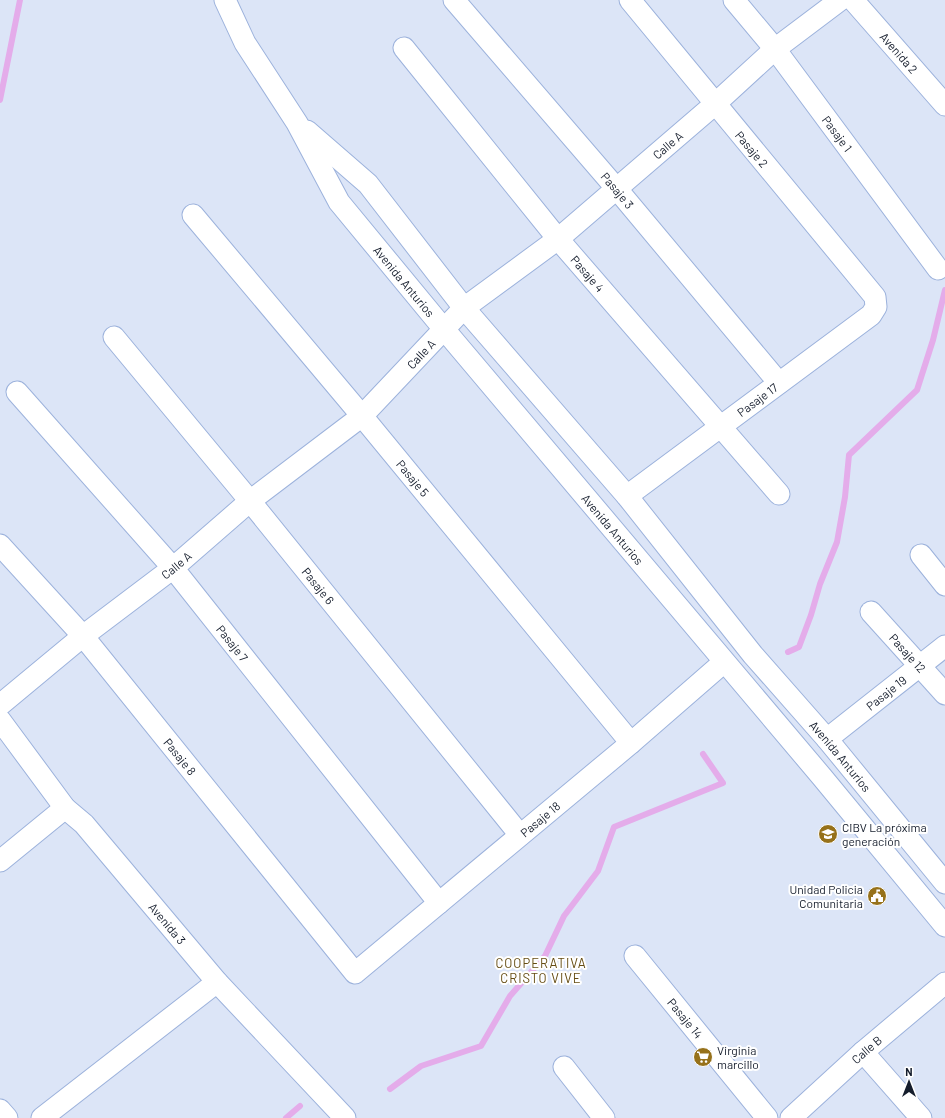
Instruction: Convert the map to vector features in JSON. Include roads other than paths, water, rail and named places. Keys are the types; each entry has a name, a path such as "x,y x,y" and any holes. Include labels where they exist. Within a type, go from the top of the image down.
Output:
{"street":[{"name":"Avenida Anturios","path":"225,0 245,43 297,123 339,202 443,328 822,777 945,926"},
{"name":"Pasaje 3","path":"454,0 616,188 779,383"},
{"name":"Pasaje 2","path":"630,0 875,297"},
{"name":"Pasaje 1","path":"734,0 774,49 938,269"},
{"name":"Calle A","path":"0,705 83,636 173,568 250,501 362,416 443,328 464,308 558,239 715,104 774,49 840,0"},
{"name":"Avenida 2","path":"853,0 945,105"},
{"name":"Pasaje 4","path":"404,48 558,239 780,494"},
{"name":"Avenida Anturios","path":"297,123 368,184 464,308 627,496 753,654 827,739 945,883"},
{"name":"Pasaje 5","path":"193,215 362,416 630,743"},
{"name":"Pasaje 17","path":"627,496 871,315 876,307 875,297"},
{"name":"Pasaje 6","path":"114,337 250,501 520,835"},
{"name":"Pasaje 7","path":"17,392 173,568 439,903"},
{"name":"Pasaje 8","path":"0,545 83,636 355,973"},
{"path":"921,555 945,585"},
{"name":"Pasaje 12","path":"871,612 945,694"},
{"name":"Pasaje 19","path":"827,739 945,646"},
{"name":"Pasaje 18","path":"355,973 630,743 724,662"},
{"name":"Avenida 3","path":"0,720 65,808 84,824 217,982 345,1118"},
{"path":"0,861 65,808"},
{"name":"Pasaje 14","path":"635,956 767,1118"},
{"path":"42,1118 217,982"},
{"name":"Calle B","path":"791,1118 863,1052 945,983"},
{"path":"863,1052 921,1118"},
{"path":"564,1068 604,1118"},
{"path":"0,1110 7,1118"}],"waterway":[{"path":"0,100 20,0"},
{"path":"788,652 799,647 811,615 820,584 837,542 845,497 849,455 917,390 933,340 945,290"},
{"path":"390,1089 421,1066 481,1046 510,996 545,956 564,916 598,871 614,827 723,783 703,754"},
{"path":"286,1118 300,1106"}],"place":[{"name":"CIBV La próxima generación","path":"828,834"},
{"name":"Unidad Policia Comunitaria","path":"877,896"},
{"name":"Virginia marcillo","path":"703,1057"}],"district":[{"name":"COOPERATIVA CRISTO VIVE","path":"541,970"}]}
